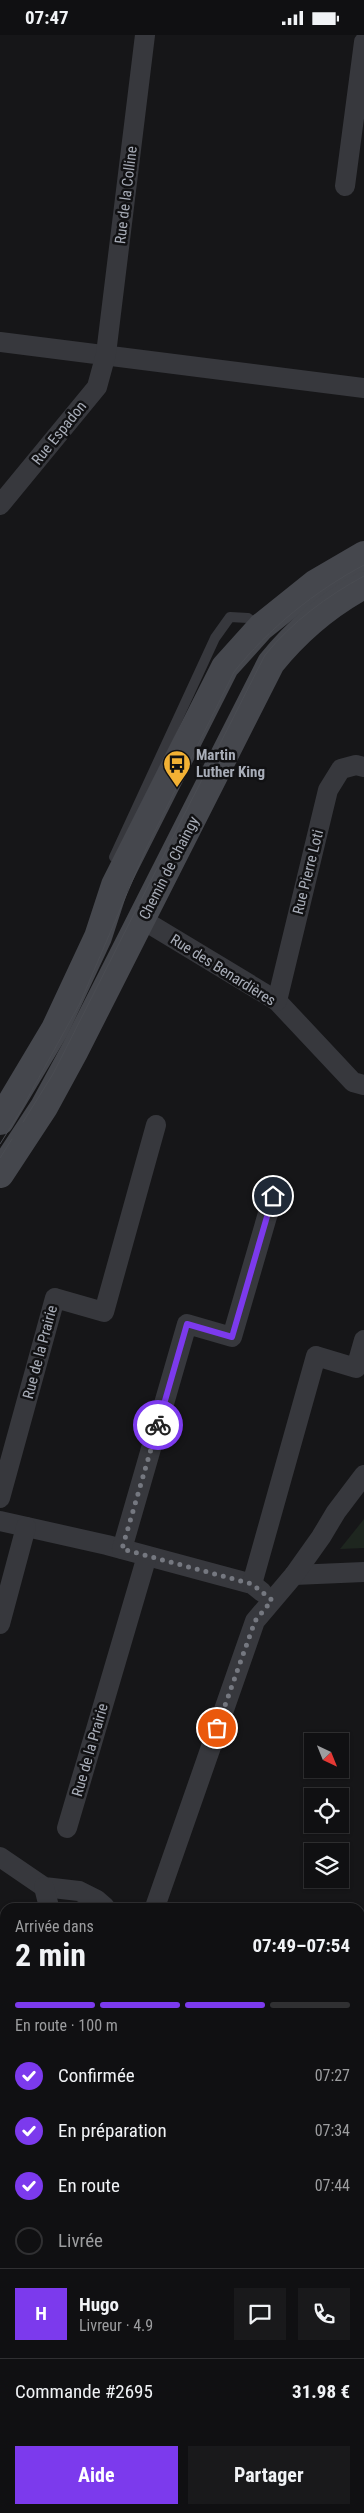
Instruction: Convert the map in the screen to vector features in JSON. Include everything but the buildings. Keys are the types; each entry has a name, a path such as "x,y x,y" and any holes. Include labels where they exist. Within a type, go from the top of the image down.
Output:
{"street":[{"name":"Rue de la Colline","path":"106,354 145,35"},
{"path":"345,186 364,42"},
{"path":"0,342 364,388"},
{"name":"Rue Espadon","path":"0,505 97,387 106,354"},
{"path":"0,1121 55,1029 98,937 109,878 214,685 234,655 261,627 316,583 364,555"},
{"name":"Chemin de Chaingy","path":"0,1174 44,1107 143,920 271,663 286,644 311,623 364,585"},
{"name":"Rue Pierre Loti","path":"277,1001 328,790 341,769 356,765 364,767"},
{"name":"Rue des Benardières","path":"143,920 277,1001 353,1082 364,1085"},
{"name":"Rue de la Prairie","path":"0,1498 55,1298 104,1312 156,1125"},
{"path":"122,1549 187,1324 232,1337 273,1196"},
{"path":"252,1584 316,1356 356,1368 364,1340"},
{"path":"156,1903 255,1621 294,1575 336,1512 364,1475"},
{"path":"0,1521 122,1549 252,1584 272,1600"},
{"path":"0,1624 26,1527"},
{"name":"Rue de la Prairie","path":"67,1828 147,1556"},
{"path":"294,1575 364,1572"},
{"path":"0,1857 44,1887 79,1891 100,1903"},
{"path":"44,1887 48,1903"}],"shaded area":[{"path":"364,1519 364,1548 340,1549"}],"tram line":[{"path":"0,1144 20,1112 80,1003 146,849 234,672 247,656 293,612 346,575 364,565"},
{"path":"23,1122 53,1074 265,655 298,621 337,592 364,576"},
{"path":"0,1158 12,1139"}],"way so far":[{"path":"158,1425 122,1549 252,1584 272,1600 255,1621 217,1728"}],"place":[{"name":"Martin Luther King","path":"177,788"}],"route":[{"path":"158,1425 187,1324 232,1337 273,1196"}]}
